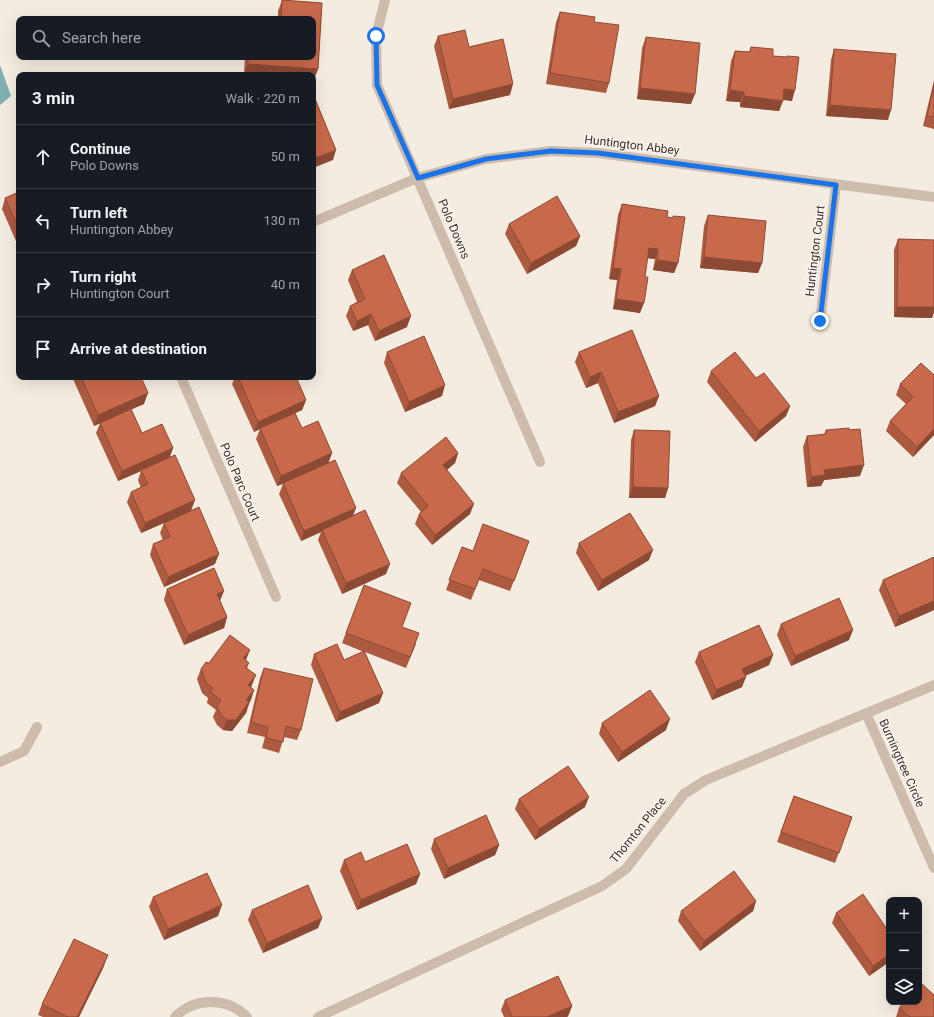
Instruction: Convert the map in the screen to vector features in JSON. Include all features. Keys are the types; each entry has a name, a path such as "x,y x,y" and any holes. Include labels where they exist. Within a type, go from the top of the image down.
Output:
{"street":[{"name":"Polo Downs","path":"385,0 376,36 377,85 540,462"},
{"name":"Huntington Abbey","path":"316,221 418,178 486,159 551,151 598,153 934,197"},
{"name":"Huntington Court","path":"820,321 836,185"},
{"name":"Polo Parc Court","path":"182,380 276,597"},
{"name":"Thornton Place","path":"318,1017 602,886 626,869 684,794 706,780 934,685"},
{"name":"Burningtree Circle","path":"866,713 934,868"},
{"path":"0,762 24,751 37,727"},
{"path":"175,1017 183,1010 200,1003 215,1001 239,1009 246,1017"}],"water":[{"path":"0,65 11,96 0,105"}],"building":[{"path":"282,0 322,3 318,69 248,64 248,60 316,60 316,16 281,16"},
{"path":"560,12 595,17 594,22 619,25 609,83 550,73"},
{"path":"465,30 469,47 503,39 513,84 453,99 438,36"},
{"path":"646,37 700,43 695,94 640,88"},
{"path":"751,47 773,49 773,56 799,57 795,90 784,89 783,101 744,96 744,92 730,90 735,51 750,52"},
{"path":"834,49 896,54 891,110 830,105"},
{"path":"934,85 934,117 927,116"},
{"path":"316,101 336,150 316,158"},
{"path":"16,193 16,222 5,198"},
{"path":"557,196 580,236 531,263 509,224"},
{"path":"622,204 668,211 667,217 685,217 678,263 657,260 658,249 649,248 645,277 648,277 644,303 616,299 621,269 613,268"},
{"path":"708,215 766,221 762,263 704,257"},
{"path":"898,239 934,240 934,307 897,307"},
{"path":"384,255 411,316 379,331 371,314 357,321 350,306 365,299 352,270"},
{"path":"632,330 659,396 618,412 601,372 590,377 579,352"},
{"path":"424,336 445,385 409,402 387,352"},
{"path":"735,352 756,378 764,373 790,406 759,431 711,371"},
{"path":"921,363 934,375 934,429 917,447 890,421 913,397 900,384"},
{"path":"82,380 142,380 148,393 98,415"},
{"path":"239,380 297,380 306,400 258,422"},
{"path":"131,409 142,433 162,424 173,448 122,471 100,423"},
{"path":"295,413 302,428 318,421 332,453 281,476 260,428"},
{"path":"849,428 849,430 860,429 864,465 824,470 825,475 811,477 807,436 826,434 826,430"},
{"path":"634,430 670,431 668,488 633,487"},
{"path":"446,437 458,453 443,465 474,504 435,535 419,514 428,506 401,473"},
{"path":"175,455 195,500 145,523 131,492 148,484 141,470"},
{"path":"335,460 356,508 304,531 283,483"},
{"path":"199,507 219,554 168,577 153,544 170,537 164,523"},
{"path":"365,510 390,564 346,583 322,530"},
{"path":"630,513 653,550 602,580 579,543"},
{"path":"483,524 529,541 514,581 483,569 475,589 449,580 462,547 473,551"},
{"path":"934,557 934,601 899,616 883,580"},
{"path":"214,568 224,591 217,594 227,617 188,635 167,589"},
{"path":"364,585 411,603 402,627 419,633 410,657 346,633"},
{"path":"839,598 853,630 795,656 781,624"},
{"path":"759,625 773,655 742,669 746,677 716,690 699,652"},
{"path":"230,635 250,650 243,658 249,663 245,667 256,675 248,685 254,690 246,700 249,702 236,720 227,720 221,715 217,706 221,700 210,692 213,688 206,683 201,669 206,662 209,663"},
{"path":"337,644 344,660 364,651 383,693 340,712 314,654"},
{"path":"264,668 313,679 301,730 286,726 283,742 266,738 268,727 251,722"},
{"path":"650,690 670,719 622,752 602,723"},
{"path":"568,766 589,797 539,829 519,799"},
{"path":"794,796 852,817 839,853 781,832"},
{"path":"486,815 499,845 448,868 434,839"},
{"path":"407,844 420,874 361,900 344,860 361,852 365,862"},
{"path":"734,871 756,901 704,941 681,911"},
{"path":"207,873 222,905 168,929 153,897"},
{"path":"308,885 322,918 267,943 252,910"},
{"path":"863,894 886,928 886,957 873,966 836,913"},
{"path":"74,939 108,955 77,1017 68,1017 42,1004"},
{"path":"558,976 572,1006 547,1017 512,1017 505,1000"},
{"path":"922,984 934,995 934,1017 910,1017 899,1008 902,1005 922,1005"}],"route":[{"path":"376,36 377,85 418,178 486,159 551,151 598,153 836,185 820,321"}]}
